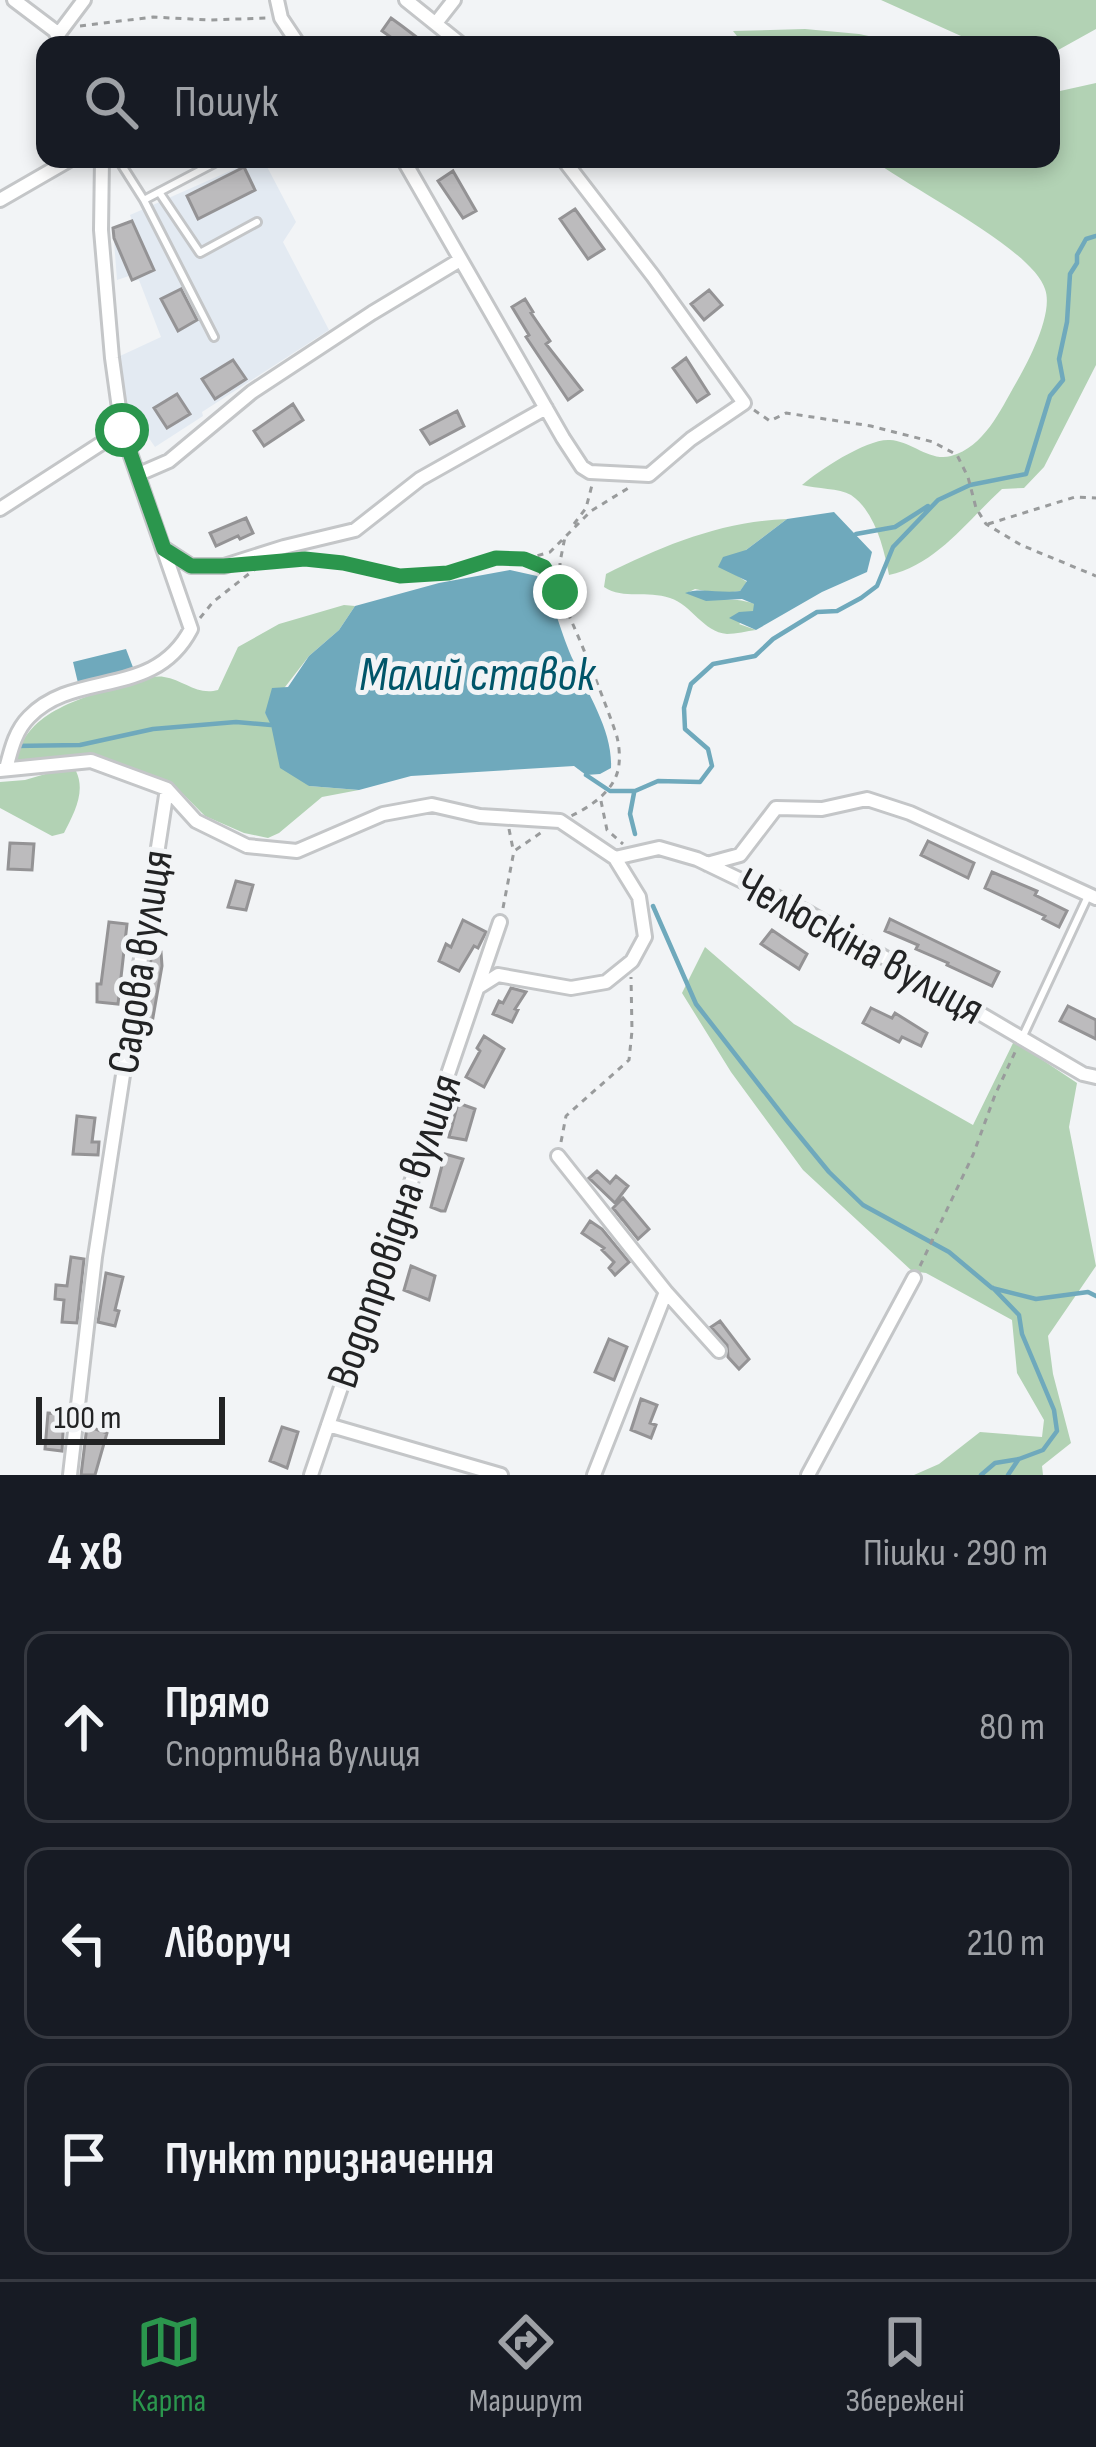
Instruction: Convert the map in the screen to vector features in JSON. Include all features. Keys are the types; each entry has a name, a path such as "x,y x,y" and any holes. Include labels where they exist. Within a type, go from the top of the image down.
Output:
{"street":[{"path":"14,0 61,36 84,0"},
{"path":"406,0 451,36"},
{"path":"436,23 454,0"},
{"path":"277,1 293,36"},
{"path":"0,200 55,168"},
{"path":"101,168 101,230 122,430 191,629 180,650 158,668 52,700 28,717 3,770 91,761 167,789"},
{"path":"408,168 582,467 590,472 649,475 744,403 570,168"},
{"path":"139,474 169,461 252,392 460,260"},
{"path":"164,549 191,566 224,566 355,530 420,479 546,407"},
{"path":"0,509 122,430"},
{"name":"Садова вулиця","path":"167,789 196,821 248,846 297,851 382,814 432,805 507,818"},
{"name":"Садова вулиця","path":"70,1475 95,1257 167,789"},
{"path":"707,864 740,855 776,808 822,809 867,799 910,813 1092,896"},
{"path":"479,987 498,974 571,988 606,982 632,961 645,937 640,897 615,858 560,821 507,818"},
{"name":"Челюскіна вулиця","path":"615,858 659,848 707,864 807,912 1083,1074 1096,1077"},
{"path":"740,855 744,882"},
{"name":"Водопровідна вулиця","path":"311,1475 500,922"},
{"path":"558,1156 719,1351"},
{"path":"808,1475 914,1278"},
{"path":"594,1475 666,1292"},
{"path":"328,1425 501,1475"}],"lane":[{"path":"124,168 214,338"},
{"path":"144,200 205,168"},
{"path":"159,192 200,253 257,222"},
{"path":"1022,1038 1092,896"}],"path":[{"path":"61,36 153,16 281,18"},
{"path":"744,403 770,421 786,413 872,426 932,442 957,455 986,524 1021,545 1096,576"},
{"path":"560,592 565,536 586,508 594,478 590,472"},
{"path":"288,560 343,563 400,576 448,573 496,558 524,559 550,552 592,511 649,475"},
{"path":"986,524 1076,497 1096,498"},
{"path":"514,851 601,800 620,769 618,740 560,592 544,567 524,559"},
{"path":"191,629 212,602 255,569"},
{"path":"601,800 607,830 634,854"},
{"path":"500,922 514,851 507,818"},
{"path":"558,1156 566,1116 629,1060 632,961"},
{"path":"914,1278 1022,1038"}],"shaded area":[{"path":"237,168 268,168 296,222 283,242 329,330 155,447 125,403 120,356 161,337 139,280 129,276 117,280 113,228 132,221 130,215"}],"green space":[{"path":"881,0 1096,0 1096,29 1060,49 1060,36 961,36"},
{"path":"805,29 869,36 737,36 733,31"},
{"path":"1096,83 1096,365 1044,467 1024,488 1002,489 936,552 889,575 877,531 859,502 846,493 802,485 844,456 881,441 898,441 943,457 973,445 997,416 1027,363 1043,324 1047,299 1035,273 1018,255 886,168 1060,168 1060,91"},
{"path":"787,519 746,550 736,575 747,582 740,591 719,594 695,589 687,593 755,604 754,612 739,624 756,630 719,632 670,598 604,587 606,574 671,544 740,524"},
{"path":"355,606 265,713 309,786 359,790 322,797 279,833 268,838 244,833 205,816 171,782 111,761 91,757 17,760 32,729 60,708 155,677 204,691 218,690 238,647 279,624"},
{"path":"76,771 80,787 64,833 52,836 0,808 0,782"},
{"path":"705,947 794,1024 973,1125 1014,1041 1077,1083 1069,1127 1096,1266 1048,1336 1071,1443 1042,1466 1043,1475 914,1475 939,1464 980,1432 1042,1437 1044,1420 1017,1373 1012,1320 926,1273 912,1271 803,1170 731,1072 682,993"}],"water":[{"path":"834,512 872,552 867,572 756,630 729,618 753,611 754,604 742,599 706,601 685,593 740,591 747,581 718,567 723,557 746,550 787,519"},
{"name":"Малий ставок","path":"510,570 537,576 549,597 604,727 611,768 586,775 574,766 411,776 359,790 309,786 280,768 265,713 272,688 288,687 355,606"},
{"path":"126,649 134,670 78,683 73,662"}],"building":[{"path":"391,18 415,36 389,36 382,31"},
{"path":"242,168 255,190 198,219 187,196"},
{"path":"453,171 476,211 463,218 438,181"},
{"path":"575,209 604,249 588,259 560,219"},
{"path":"132,221 154,270 132,280 113,228"},
{"path":"181,289 197,320 178,331 161,299"},
{"path":"709,290 722,305 704,320 691,304"},
{"path":"525,299 550,341 546,344 582,390 568,400 512,307"},
{"path":"686,358 709,394 697,402 673,368"},
{"path":"233,360 246,379 215,399 202,379"},
{"path":"177,394 190,414 167,428 154,408"},
{"path":"293,404 303,420 264,446 254,431"},
{"path":"457,411 464,426 430,444 421,430"},
{"path":"246,518 253,533 216,546 210,533"},
{"path":"928,841 974,863 968,878 921,855"},
{"path":"10,843 34,844 32,870 8,869"},
{"path":"992,872 1037,891 1035,895 1067,911 1059,927 985,888"},
{"path":"236,881 253,885 246,910 228,907"},
{"path":"890,919 999,972 992,986 885,931"},
{"path":"463,920 486,932 459,971 439,961"},
{"path":"109,922 127,924 118,1004 97,1002"},
{"path":"772,930 807,954 799,969 761,944"},
{"path":"152,952 161,952 162,966 153,1035 140,1034"},
{"path":"511,988 526,992 512,1022 493,1014"},
{"path":"1068,1006 1096,1020 1096,1039 1060,1021"},
{"path":"871,1008 892,1018 895,1013 927,1033 921,1046 902,1037 899,1042 863,1023"},
{"path":"484,1036 504,1049 484,1087 466,1077"},
{"path":"458,1103 475,1109 466,1140 449,1137"},
{"path":"77,1116 95,1118 92,1142 99,1142 98,1155 73,1154"},
{"path":"445,1154 463,1159 445,1211 441,1211 431,1207"},
{"path":"597,1171 610,1183 616,1176 628,1186 615,1203 589,1178"},
{"path":"623,1198 649,1229 638,1239 613,1208"},
{"path":"590,1221 629,1262 615,1275 609,1268 614,1262 604,1248 582,1233"},
{"path":"71,1257 84,1259 77,1323 62,1322 64,1300 55,1299 56,1285 67,1286"},
{"path":"411,1266 435,1276 429,1300 404,1290"},
{"path":"106,1273 123,1277 115,1326 98,1322"},
{"path":"720,1321 749,1359 739,1369 711,1327"},
{"path":"609,1339 627,1347 614,1380 595,1372"},
{"path":"641,1399 657,1405 650,1423 656,1425 651,1438 631,1430"},
{"path":"48,1413 64,1414 62,1451 45,1449"},
{"path":"87,1426 107,1433 95,1475 81,1475"},
{"path":"282,1427 298,1432 287,1468 270,1461"}],"waterway":[{"path":"586,775 610,791 635,791 658,781 700,782 712,766 708,749 685,729 684,708 691,684 713,664 755,656 817,612 837,611 861,598 877,586 893,547 938,500 970,485 1026,474 1050,396 1063,380 1059,359 1070,274 1086,239 1096,236"},
{"path":"856,534 895,527 928,506"},
{"path":"14,746 80,745 153,729 236,722 271,725"},
{"path":"634,793 630,814 635,834"},
{"path":"653,906 696,1004 829,1172 863,1205 949,1252 992,1288 1036,1299 1088,1292 1096,1296"},
{"path":"981,1475 995,1463 1043,1450 1057,1431 1054,1410 1022,1334 1019,1315 993,1288"},
{"path":"1008,1475 1018,1460"}],"route":[{"path":"122,430 164,549 191,566 305,559 400,576 448,573 496,558 524,559 544,567 560,592"}]}
